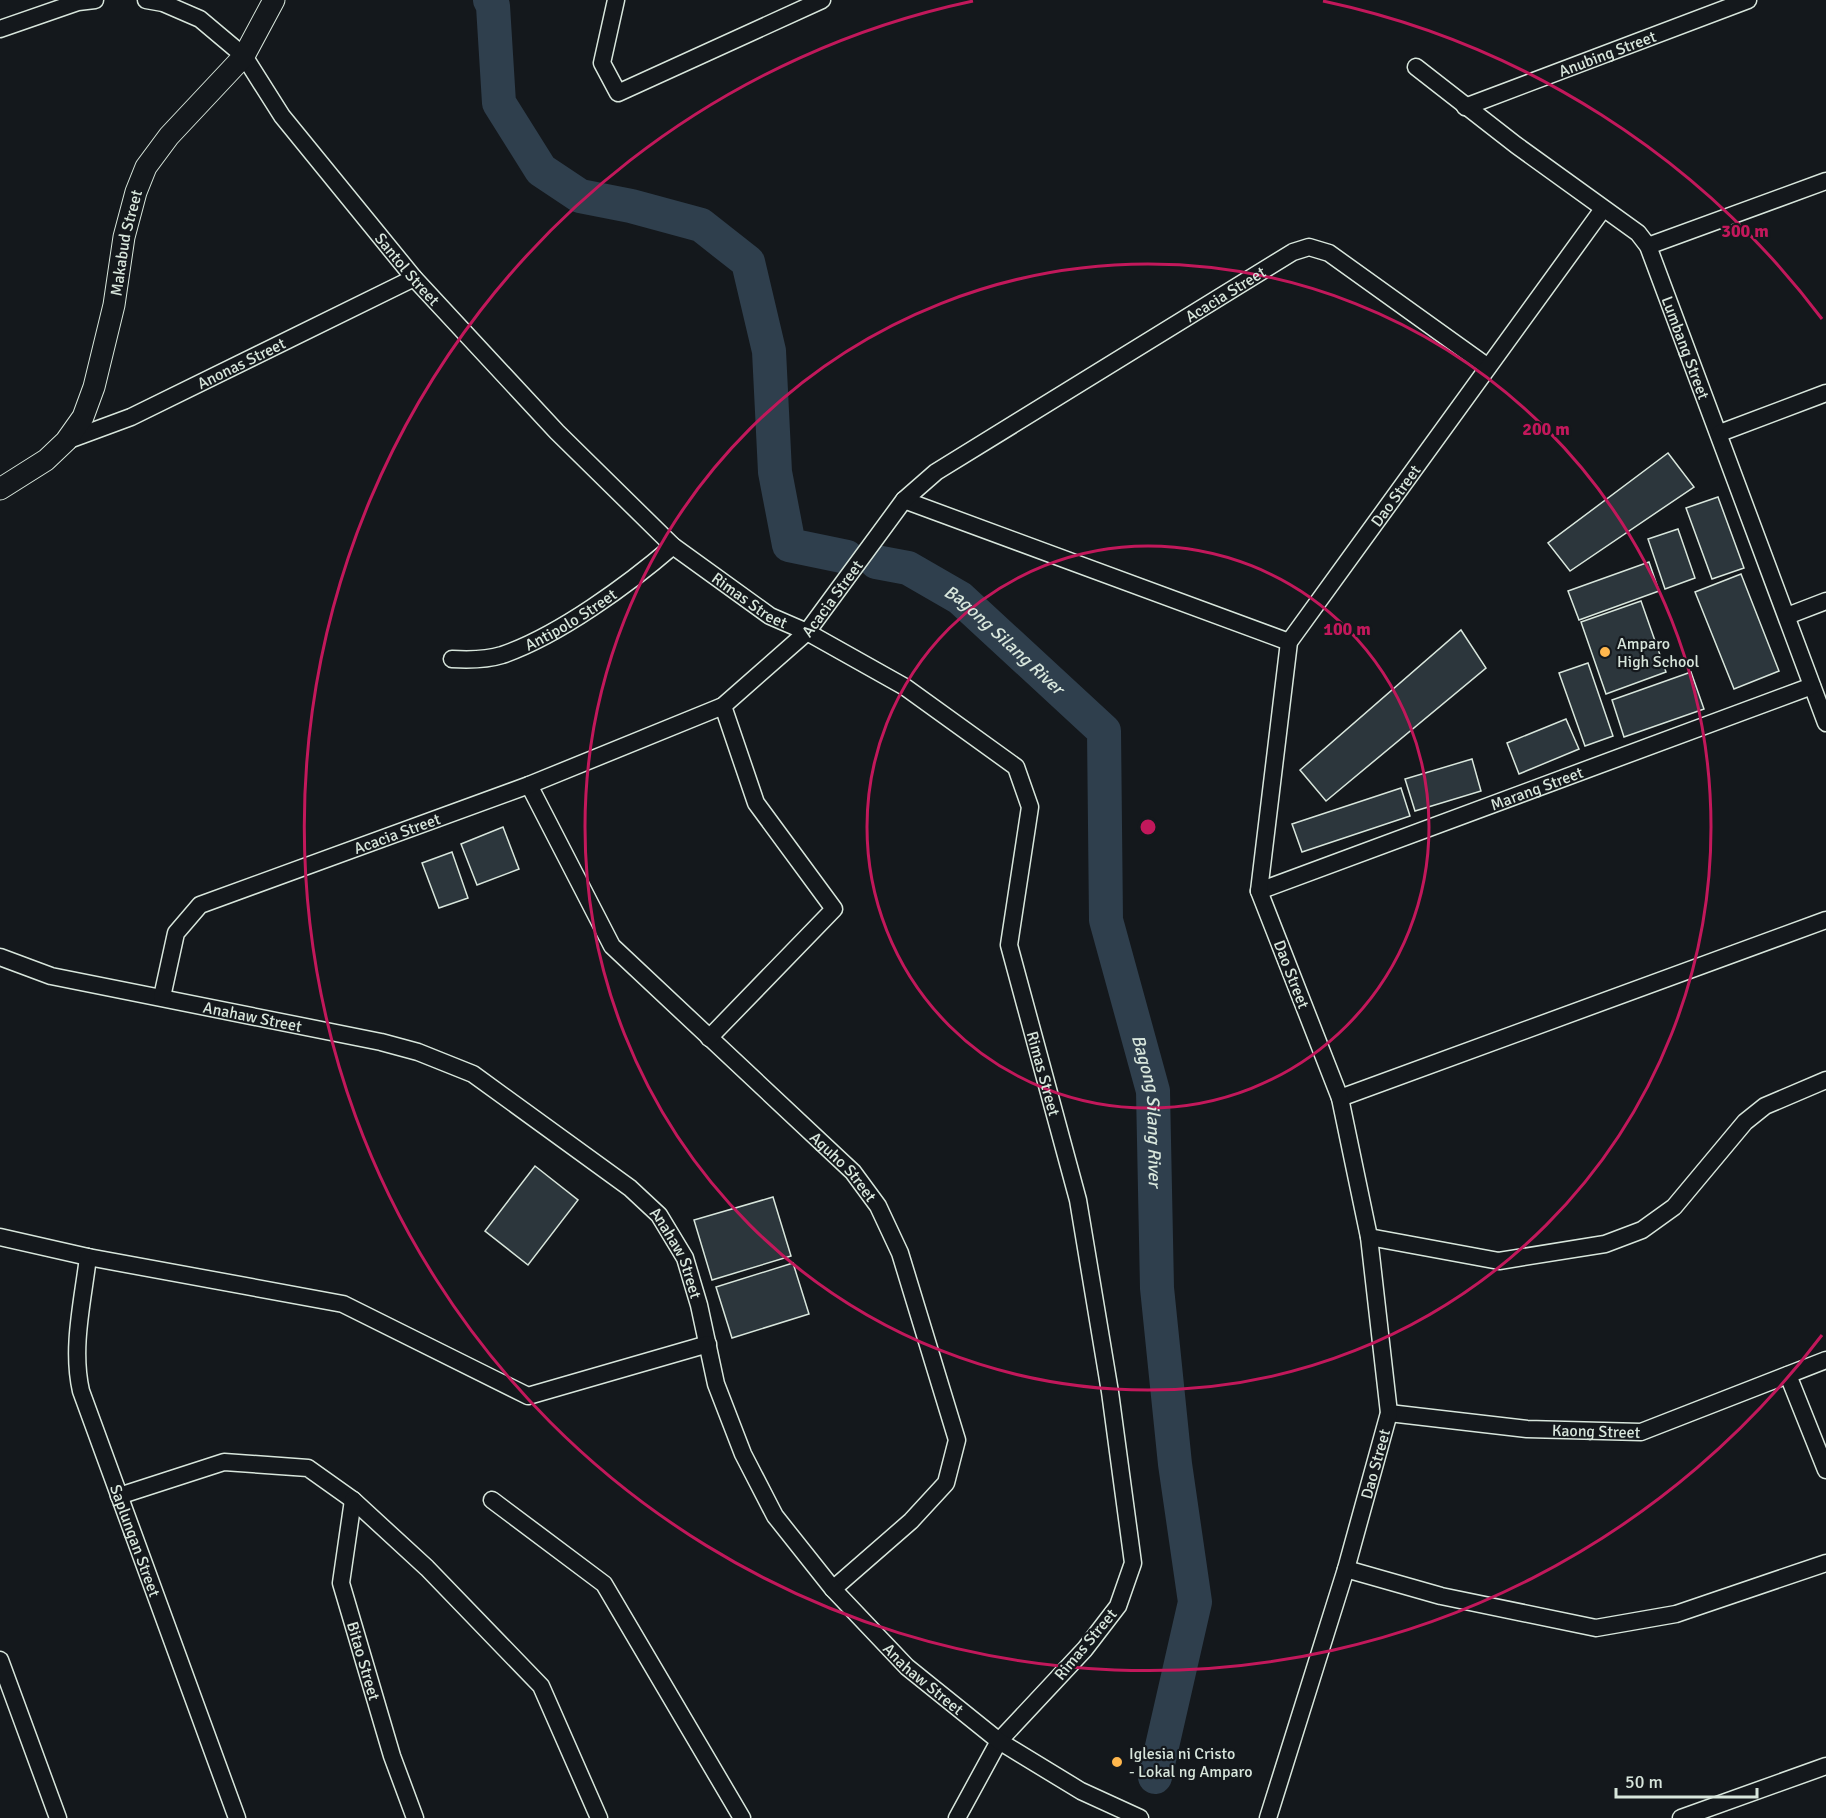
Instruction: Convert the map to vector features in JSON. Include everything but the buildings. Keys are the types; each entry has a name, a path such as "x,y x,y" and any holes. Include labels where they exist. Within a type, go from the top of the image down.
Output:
{"street":[{"path":"0,29 78,2 95,0"},
{"name":"Santol Street","path":"146,0 163,3 200,19 244,56 282,116 414,278 557,432 673,546"},
{"name":"Makabud Street","path":"0,489 46,460 66,441 82,417 94,387 114,305 124,237 136,192 146,167 169,136 244,56 274,0"},
{"path":"616,0 602,63 618,93 822,0"},
{"name":"Anubing Street","path":"1465,107 1748,0"},
{"name":"Lumbang Street","path":"1416,67 1465,107 1638,233 1648,246 1826,723"},
{"path":"1648,246 1826,182"},
{"name":"Dao Street","path":"1268,1818 1346,1569 1389,1413 1370,1237 1340,1098 1259,891 1289,642 1603,209"},
{"name":"Acacia Street","path":"162,997 176,933 200,905 530,785 723,706 807,632 904,500 936,472 1293,252 1310,248 1329,253 1488,367"},
{"name":"Anonas Street","path":"66,441 131,417 414,278"},
{"path":"1719,433 1826,393"},
{"path":"904,500 1289,642"},
{"name":"Rimas Street","path":"673,546 770,616 807,632 905,687 1016,767 1030,807 1009,945 1078,1200 1110,1392 1133,1563 1118,1606 1085,1648 999,1741 957,1818"},
{"name":"Antipolo Street","path":"452,659 500,656 545,635 636,578 673,546"},
{"path":"1787,616 1826,601"},
{"name":"Marang Street","path":"1259,891 1812,686"},
{"path":"709,1038 834,909 756,802 723,706"},
{"name":"Aguho Street","path":"530,785 612,946 853,1172 878,1206 900,1253 957,1440 946,1484 911,1521 834,1589"},
{"path":"1340,1098 1826,920"},
{"name":"Anahaw Street","path":"0,957 51,976 381,1042 418,1052 473,1074 630,1188 659,1215 685,1258 716,1384 743,1454 775,1516 834,1589 907,1667 999,1741 1081,1791 1140,1818"},
{"path":"1370,1237 1499,1262 1605,1244 1642,1230 1674,1207 1745,1122 1765,1106 1826,1080"},
{"path":"0,1237 88,1257 343,1304 528,1396 708,1344"},
{"name":"Saplungan Street","path":"88,1257 79,1330 77,1374 119,1496 237,1818"},
{"name":"Kaong Street","path":"1389,1413 1527,1429 1641,1432 1826,1360"},
{"path":"1788,1375 1826,1470"},
{"path":"119,1496 224,1462 308,1468 353,1500 427,1568 541,1686 599,1818"},
{"name":"Bitao Street","path":"353,1500 341,1583 392,1756 415,1818"},
{"path":"492,1500 604,1584 742,1818"},
{"path":"1346,1569 1441,1596 1596,1628 1676,1614 1826,1563"},
{"path":"0,1660 58,1818"},
{"path":"1681,1818 1826,1766"}],"waterway":[{"name":"Bagong Silang River","path":"490,0 493,6 499,103 541,170 580,196 631,206 701,225 748,262 769,351 775,472 789,545 847,557"},
{"name":"Bagong Silang River","path":"876,562 908,568 960,598 1104,731 1106,920 1153,1091 1157,1288 1175,1464 1195,1602 1155,1777"}],"place":[{"name":"Amparo High School","path":"1605,652"},
{"name":"Iglesia ni Cristo - Lokal ng Amparo","path":"1117,1762"}]}
